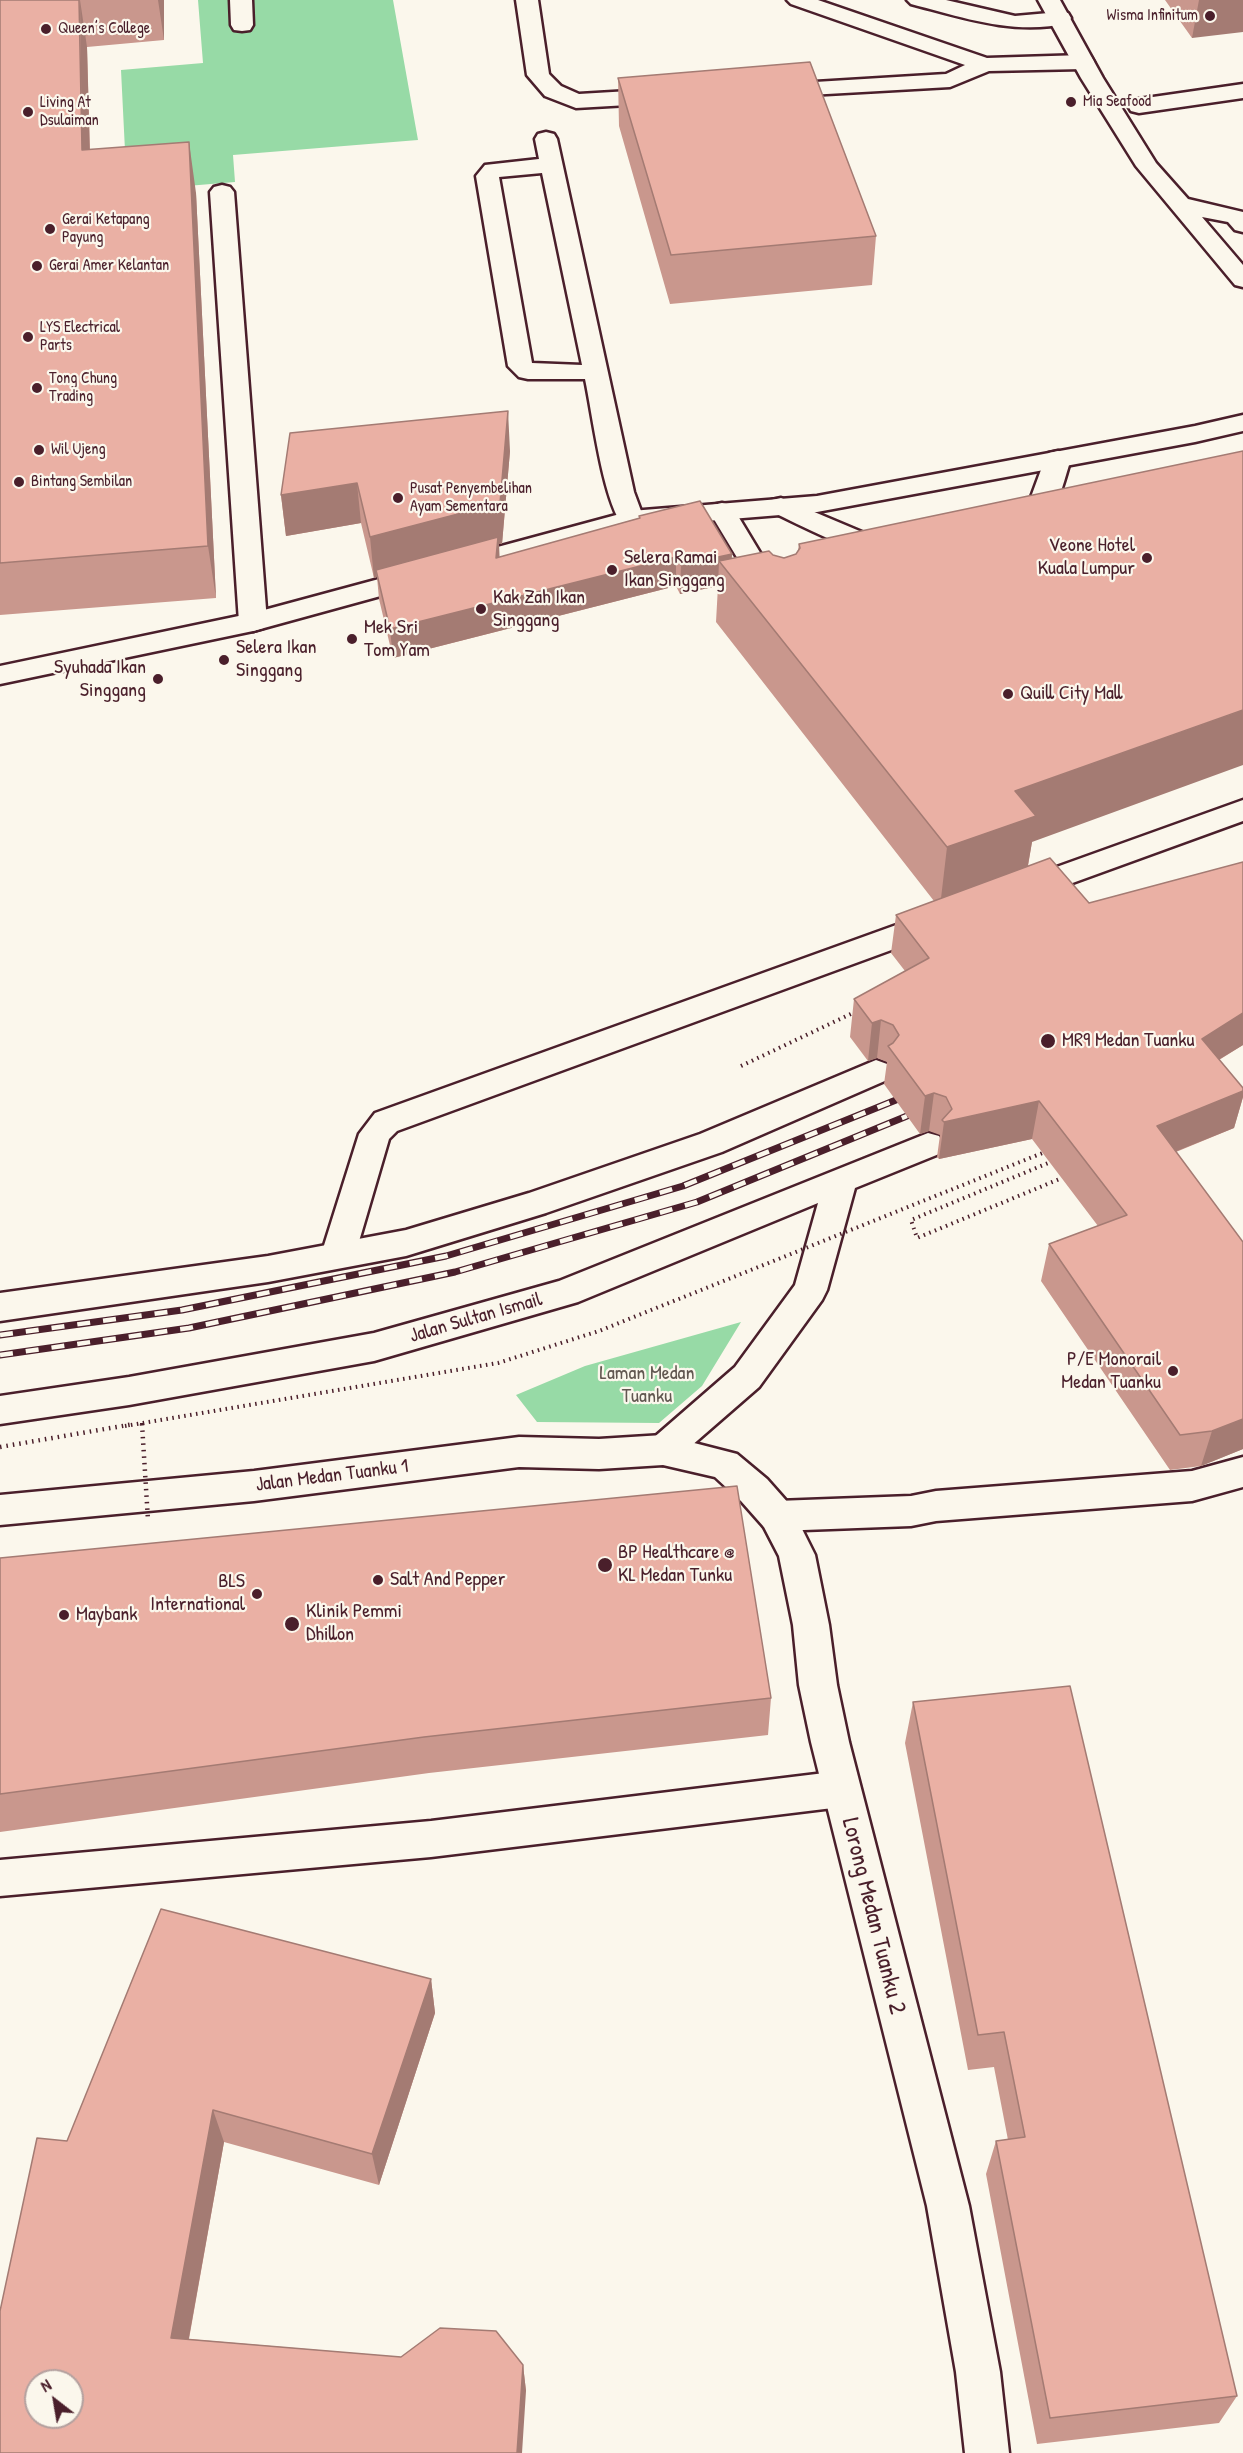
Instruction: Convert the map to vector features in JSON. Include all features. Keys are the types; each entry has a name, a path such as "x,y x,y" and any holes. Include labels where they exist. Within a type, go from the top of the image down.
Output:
{"street":[{"path":"241,0 242,25"},
{"path":"527,0 538,75 553,91 576,101 682,95"},
{"path":"798,0 985,65 1088,71 1138,106 1243,92"},
{"path":"918,0 1015,22 1054,9 1088,71 1147,166 1243,280"},
{"path":"752,91 950,80 985,65"},
{"path":"1132,141 1138,106"},
{"path":"546,139 621,492 631,519"},
{"path":"551,165 493,170 487,176 520,366 528,372 595,372"},
{"path":"222,192 253,622"},
{"path":"1181,205 1236,217 1243,225"},
{"path":"0,675 253,622 631,519 817,504 1243,423"},
{"path":"1005,533 1034,525 1058,459"},
{"path":"781,506 872,546 912,553"},
{"path":"722,511 780,608"},
{"path":"998,899 1243,810"},
{"path":"338,1255 375,1134 386,1122 965,912"},
{"path":"0,1307 268,1269 406,1243 534,1204 711,1143 876,1072"},
{"name":"Jalan Sultan Ismail","path":"0,1410 129,1391 374,1347 566,1292 840,1183 928,1145"},
{"path":"663,1450 747,1377 810,1290 840,1183"},
{"name":"Jalan Medan Tuanku 1","path":"0,1510 254,1486 519,1452 599,1454 663,1450"},
{"name":"Lorong Medan Tuanku 2","path":"663,1450 725,1465 754,1490 777,1516 797,1555 811,1625 818,1685 841,1790 948,2206 978,2372 987,2453"},
{"path":"777,1516 911,1511 936,1506 1192,1486 1243,1472"},
{"path":"0,1878 431,1839 841,1790"}],"path":[{"path":"741,1066 865,1007"},
{"path":"0,1447 498,1362 599,1331 1048,1151"},
{"path":"1057,1160 911,1220 917,1238 1073,1174"},
{"path":"142,1423 148,1520"}],"green space":[{"path":"198,0 393,0 418,140 233,155 235,182 127,191 121,70 203,63"},
{"name":"Laman Medan Tuanku","path":"741,1322 702,1386 659,1423 537,1422 516,1395 585,1366"}],"building":[{"path":"0,0 79,0 82,150 189,142 208,546 0,563"},
{"path":"810,62 876,236 671,255 618,78"},
{"path":"508,411 500,503 370,537 357,483 281,495 290,433"},
{"name":"Quill City Mall","path":"1243,451 1243,710 1015,791 1036,816 947,847 719,561 769,551 773,555 784,558 796,554 800,548 799,544"},
{"path":"700,501 732,554 681,565 676,557 390,629 376,570 498,537 496,558 640,518 639,516"},
{"path":"1050,858 1089,903 1243,862 1243,1013 1202,1039 1243,1088 1243,1091 1157,1126 1243,1242 1243,1419 1212,1431 1180,1435 1049,1244 1127,1215 1039,1101 944,1122 942,1120 952,1109 946,1097 934,1093 925,1096 888,1046 899,1035 893,1025 881,1020 872,1023 854,999 929,958 896,915"},
{"path":"737,1486 771,1698 424,1737 0,1794 0,1558"},
{"path":"1070,1686 1237,2396 1050,2418 996,2141 1025,2137 1004,2032 978,2035 913,1702"},
{"path":"161,1909 431,1979 372,2154 213,2110 171,2338 401,2357 440,2328 496,2331 523,2365 517,2453 0,2453 0,2311 37,2138 67,2141"}],"railway":[{"path":"0,1335 182,1310 446,1256 683,1186 896,1100"},
{"path":"0,1355 189,1328 455,1272 697,1202 907,1116"}],"place":[{"name":"Wisma Infinitum","path":"1210,16"},
{"name":"Queen’s College","path":"46,29"},
{"name":"Mia Seafood","path":"1071,102"},
{"name":"Living At Dsulaiman","path":"28,112"},
{"name":"Gerai Ketapang Payung","path":"50,229"},
{"name":"Gerai Amer Kelantan","path":"37,266"},
{"name":"LYS Electrical Parts","path":"28,337"},
{"name":"Tong Chung Trading","path":"37,388"},
{"name":"Wil Ujeng","path":"39,450"},
{"name":"Bintang Sembilan","path":"19,482"},
{"name":"Pusat Penyembelihan Ayam Sementara","path":"398,498"},
{"name":"Veone Hotel Kuala Lumpur","path":"1147,558"},
{"name":"Selera Ramai Ikan Singgang","path":"612,570"},
{"name":"Kak Zah Ikan Singgang","path":"481,609"},
{"name":"Mek Sri Tom Yam","path":"352,639"},
{"name":"Selera Ikan Singgang","path":"224,660"},
{"name":"Syuhada Ikan Singgang","path":"158,679"},
{"name":"Quill City Mall","path":"1008,694"},
{"name":"MR9 Medan Tuanku","path":"1048,1041"},
{"name":"P/E Monorail Medan Tuanku","path":"1173,1371"},
{"name":"BP Healthcare @ KL Medan Tunku","path":"605,1565"},
{"name":"Salt And Pepper","path":"378,1580"},
{"name":"BLS International","path":"257,1594"},
{"name":"Maybank","path":"64,1615"},
{"name":"Klinik Pemmi Dhillon","path":"292,1624"}]}
